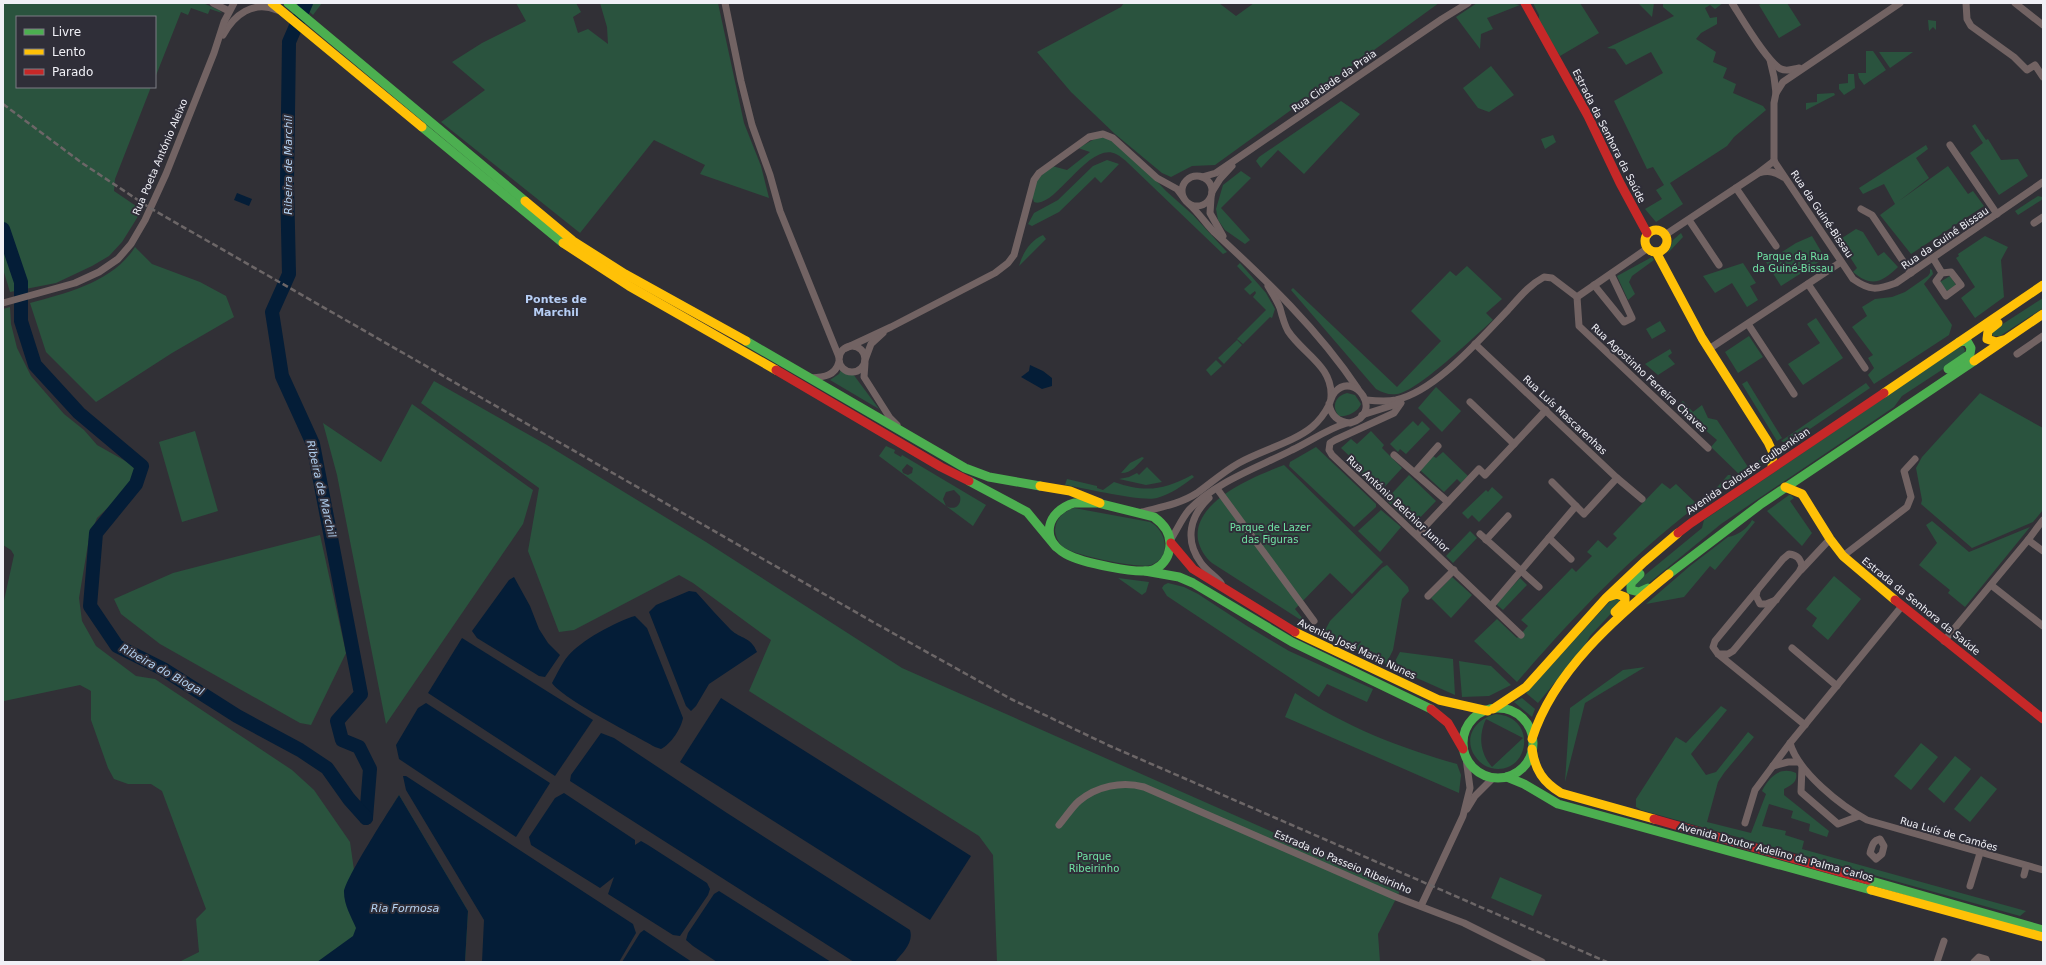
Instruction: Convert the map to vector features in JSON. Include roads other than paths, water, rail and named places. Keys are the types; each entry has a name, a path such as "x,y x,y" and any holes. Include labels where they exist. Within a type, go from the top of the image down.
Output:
{"main road":[{"path":"272,3 566,246 629,286 756,358 941,467 1011,502 1027,512 1056,548 1070,557 1096,564 1145,571 1179,578 1193,583 1304,648 1428,707 1448,723 1463,749 1466,758 1479,773 1493,778 1507,777 1524,767 1532,749 1530,729 1523,719 1509,711 1490,710 1473,719 1463,738 1463,749"},
{"name":"Estrada da Senhora da Saúde","path":"1524,4 1588,116 1620,183 1647,234"},
{"path":"290,5 573,241 625,274 810,378 951,461 989,477 1070,491 1100,503"},
{"path":"1652,250 1661,250 1666,244 1665,235 1655,230 1647,234 1646,243 1652,250 1709,349 1768,442 1773,453 1772,467"},
{"name":"Avenida Calouste Gulbenkian","path":"1490,710 1526,687 1606,598 1644,562 1691,523 2043,285"},
{"path":"2006,339 1996,342 1991,341 1987,338 1986,334 1989,329 2043,293"},
{"path":"1532,739 1542,709 1551,695 1587,651 1655,584 1734,521 2043,314"},
{"path":"1892,416 1908,396 1970,354 1971,348 1968,342 1958,342"},
{"path":"1768,442 1779,453 1789,456"},
{"path":"1785,486 1802,494 1802,476"},
{"name":"Estrada da Senhora da Saúde","path":"1802,494 1830,539 1843,556 1944,641 2043,719"},
{"path":"1056,548 1051,539 1050,525 1059,509 1074,503 1100,503"},
{"name":"Avenida José Maria Nunes","path":"1100,503 1155,517 1168,530 1171,541 1193,569 1227,592 1312,641 1412,687 1457,705 1490,710"},
{"path":"1655,584 1645,590 1635,592 1631,590 1630,585 1632,581 1688,534 1691,523"},
{"path":"1145,571 1154,569 1166,560 1171,541"},
{"path":"1587,651 1593,635 1625,602 1625,597 1620,593 1616,593 1606,598"},
{"name":"Avenida Doutor Adelino da Palma Carlos","path":"1532,749 1534,762 1546,784 1561,793 2043,930"},
{"name":"Avenida Doutor Adelino da Palma Carlos","path":"1507,777 1524,784 1558,804 2043,937"}],"street":[{"path":"213,3 229,11"},
{"name":"Rua Poeta António Aleixo","path":"3,303 53,290 99,272 118,259 131,244 145,220 166,174 229,11 234,3"},
{"path":"725,3 743,94 752,125 770,175 780,211 844,369 852,373 860,370 865,362 871,344 891,327"},
{"path":"1442,19 1460,3"},
{"path":"1442,19 1468,3"},
{"path":"1732,3 1770,59 1783,69 1802,68"},
{"path":"1776,92 1785,80 1900,3"},
{"path":"1966,3 1967,19 1971,26 2014,57 2027,70 2035,65 2043,77"},
{"path":"2015,3 2043,25"},
{"name":"Rua Poeta António Aleixo","path":"214,53 230,23 247,9 263,6 272,7 286,14"},
{"name":"Rua Cidade da Praia","path":"1237,160 1442,19"},
{"path":"1665,235 1757,174 1774,160 1774,103 1776,92 1775,79 1770,59"},
{"path":"1783,69 1785,80"},
{"path":"1775,79 1778,82 1785,80"},
{"path":"810,378 828,376 838,367 839,359 845,349 891,327 994,273 1008,263 1014,255 1034,180 1042,169 1084,140 1096,134 1103,134 1114,138 1158,178 1177,189 1212,230 1227,243 1267,284 1276,299 1285,326 1292,338 1317,361 1325,372 1331,389 1330,401 1333,416 1338,420 1350,422"},
{"path":"1950,145 1997,214"},
{"path":"1183,197 1181,192 1184,182 1192,176 1202,176 1216,173 1237,160"},
{"path":"1189,204 1199,206 1204,205 1220,178 1237,160"},
{"name":"Rua da Guiné-Bissau","path":"1774,160 1853,279"},
{"path":"1757,174 1776,172 1787,180"},
{"path":"1202,176 1210,183 1210,213 1227,243"},
{"name":"Rua da Guiné Bissau","path":"1853,279 1865,288 1881,289 1896,283 1997,214 2042,186"},
{"path":"1736,188 1776,246"},
{"path":"1861,209 1872,215 1911,273"},
{"path":"2034,223 2043,217"},
{"path":"1689,220 1719,265"},
{"path":"1227,592 1217,578 1201,564 1191,542 1193,519 1198,509 1220,488 1240,474 1296,448 1333,427 1350,422 1362,415 1401,403 1421,390 1475,344 1525,292 1544,277 1552,278 1576,297 1652,250"},
{"path":"1236,252 1269,282 1341,363 1366,400 1365,410 1362,415"},
{"path":"1933,258 1942,272"},
{"path":"1709,349 1841,262"},
{"path":"1594,285 1624,322 1632,318 1611,274"},
{"path":"1808,284 1865,368"},
{"name":"Rua Agostinho Ferreira Chaves","path":"1576,297 1579,326 1708,448"},
{"path":"1748,324 1794,394"},
{"path":"2017,354 2043,336"},
{"path":"833,341 845,349 858,348 864,353 864,377 869,387 890,418 905,434"},
{"name":"Rua Luís Mascarenhas","path":"1475,344 1617,478 1642,499"},
{"path":"1139,512 1181,502 1239,463 1300,434 1316,424 1338,389 1343,387 1353,387 1358,389"},
{"path":"1366,400 1381,402 1397,400 1421,390"},
{"path":"1470,402 1514,444"},
{"name":"Rua António Belchior Junior","path":"1401,403 1394,413 1330,443 1329,450 1332,455 1521,635"},
{"path":"1417,535 1479,469 1485,475 1546,410"},
{"path":"1414,472 1438,446"},
{"path":"1394,455 1448,502"},
{"path":"1843,556 1907,507 1911,497 1904,470 1915,459"},
{"path":"1552,482 1584,514 1617,478"},
{"path":"1171,541 1188,511 1213,490 1220,488"},
{"path":"1220,488 1314,621"},
{"path":"1491,606 1576,506"},
{"path":"1486,540 1508,516"},
{"path":"1944,641 2043,520"},
{"path":"1480,534 1539,587"},
{"path":"1549,538 1571,559"},
{"path":"1718,654 1728,654 1733,651 1799,572 1830,539"},
{"path":"2028,540 2043,551"},
{"path":"1799,572 1802,566 1801,559 1796,555 1789,554 1714,641 1713,647 1718,654 1805,725"},
{"path":"1428,596 1454,570"},
{"path":"1991,585 2043,626"},
{"path":"1757,590 1756,596 1760,604 1766,604 1778,599"},
{"path":"1745,605 1750,603 1759,606 1761,611 1760,620"},
{"path":"1745,823 1756,790 1773,766 1790,743 1902,606"},
{"path":"1792,648 1837,686"},
{"path":"1732,665 1730,660 1733,651"},
{"name":"Rua Luís de Camões","path":"1790,743 1800,764 1811,777 1859,816 1883,825 2043,871"},
{"path":"1463,816 1470,788 1466,758"},
{"path":"1773,766 1788,762 1800,764"},
{"name":"Rua Luís de Camões","path":"1800,764 1801,792 1838,824 1859,816"},
{"path":"1421,906 1463,816 1475,796 1493,778"},
{"name":"Estrada do Passeio Ribeirinho","path":"1059,825 1078,802 1091,792 1114,785 1134,784 1150,789 1396,897 1464,923 1542,962"},
{"path":"1880,840 1883,825"},
{"path":"1970,886 1980,853"},
{"path":"2024,875 2026,867"},
{"path":"1937,962 1944,941"},
{"path":"1974,962 1979,957 1986,959 1987,962"}],"water":[{"path":"237,193 252,199 249,206 234,200"},
{"path":"1030,365 1043,371 1052,378 1052,386 1042,389 1021,377 1029,371"},
{"path":"514,577 530,606 539,629 548,643 560,655 545,677 539,676 477,638 472,631 509,580"},
{"path":"689,591 696,592 731,630 749,641 755,647 757,652 709,684 696,706 691,711 686,706 649,612 656,605"},
{"path":"635,616 647,628 683,718 675,736 665,747 661,749 584,707 559,690 552,683 566,659 581,644 609,627"},
{"path":"462,638 593,720 555,776 428,693"},
{"path":"721,698 971,856 930,920 680,762"},
{"path":"426,703 550,783 516,837 399,759 396,745 418,708"},
{"path":"601,733 614,738 727,813 910,930 911,935 907,948 895,962 854,962 570,781 571,775"},
{"path":"403,776 406,776 633,924 636,933 619,962 482,962 484,920 406,790"},
{"path":"564,793 635,840 635,845 641,841 707,883 710,889 708,895 680,936 673,935 608,894 614,877 600,888 531,845 529,837 555,798"},
{"name":"Ria Formosa","path":"399,795 468,911 465,962 317,962 353,936 356,928 345,901 344,892 346,885 368,845"},
{"path":"719,891 831,962 717,962 686,940 688,933 714,894"},
{"path":"644,930 692,962 622,962 640,933"}],"waterway":[{"name":"Ribeira de Marchil","path":"306,3 289,42 287,183 289,274 272,312 282,376 313,444 361,694 337,721 342,740 359,747 370,769 366,818"},
{"name":"Ribeira do Biogal","path":"3,229 21,282 21,321 35,365 79,413 142,466 136,484 96,533 90,606 117,646 163,669 237,716 300,750 327,768 349,799 366,818"}],"railway":[{"path":"3,104 82,163 150,208 873,622 1011,699 1110,746 1607,962"}],"district":[{"name":"Pontes de Marchil","path":"556,305"}],"park label":[{"name":"Parque da Rua da Guiné-Bissau","path":"1793,262"},
{"name":"Parque de Lazer das Figuras","path":"1270,532"},
{"name":"Parque Ribeirinho","path":"1094,862"}]}
